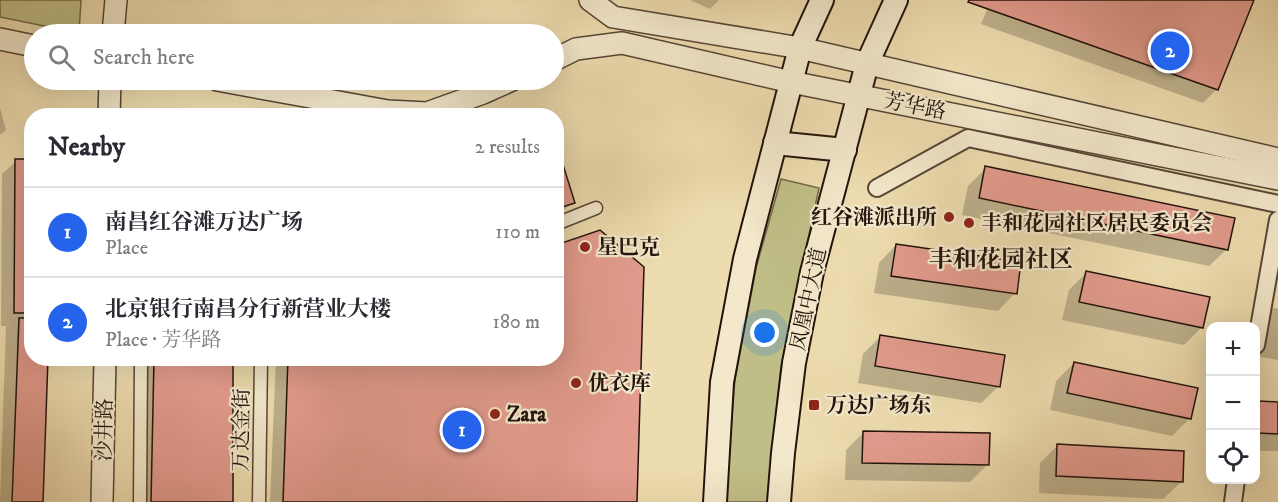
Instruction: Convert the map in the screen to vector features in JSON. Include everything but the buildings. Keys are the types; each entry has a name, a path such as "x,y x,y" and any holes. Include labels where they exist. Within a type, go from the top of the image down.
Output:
{"main road":[{"path":"715,502 722,382 745,259 800,48 822,0"},
{"name":"凤凰中大道","path":"779,502 794,363 812,272 867,64 896,0"},
{"path":"775,143 844,150"}],"street":[{"path":"113,24 116,0"},
{"name":"芳华路","path":"590,0 613,17 800,48 1278,159"},
{"path":"0,39 24,44"},
{"name":"芳华路","path":"564,55 576,49 622,43 791,82 1278,179"},
{"path":"109,108 110,90"},
{"path":"272,90 371,108"},
{"path":"441,108 490,90"},
{"path":"877,188 969,138 1278,204"},
{"path":"564,221 596,208"},
{"path":"1260,322 1278,220"},
{"name":"沙井路","path":"102,502 105,366"},
{"path":"140,502 141,366"},
{"name":"万达金街","path":"259,502 261,366"},
{"path":"1233,502 1235,484"}],"shaded area":[{"path":"0,0 81,0 80,24 35,24 0,17"},
{"path":"781,179 819,188 781,366 767,502 725,502 735,379 756,268"}],"place":[{"name":"北京银行南昌分行新营业大楼","path":"1170,51"},
{"name":"红谷滩派出所","path":"949,217"},
{"name":"丰和花园社区居民委员会","path":"969,223"},
{"name":"星巴克","path":"585,247"},
{"name":"优衣库","path":"576,383"},
{"name":"万达广场东","path":"814,405"},
{"name":"Zara","path":"495,414"},
{"name":"南昌红谷滩万达广场","path":"462,430"}],"district":[{"name":"丰和花园社区","path":"1001,259"}]}
